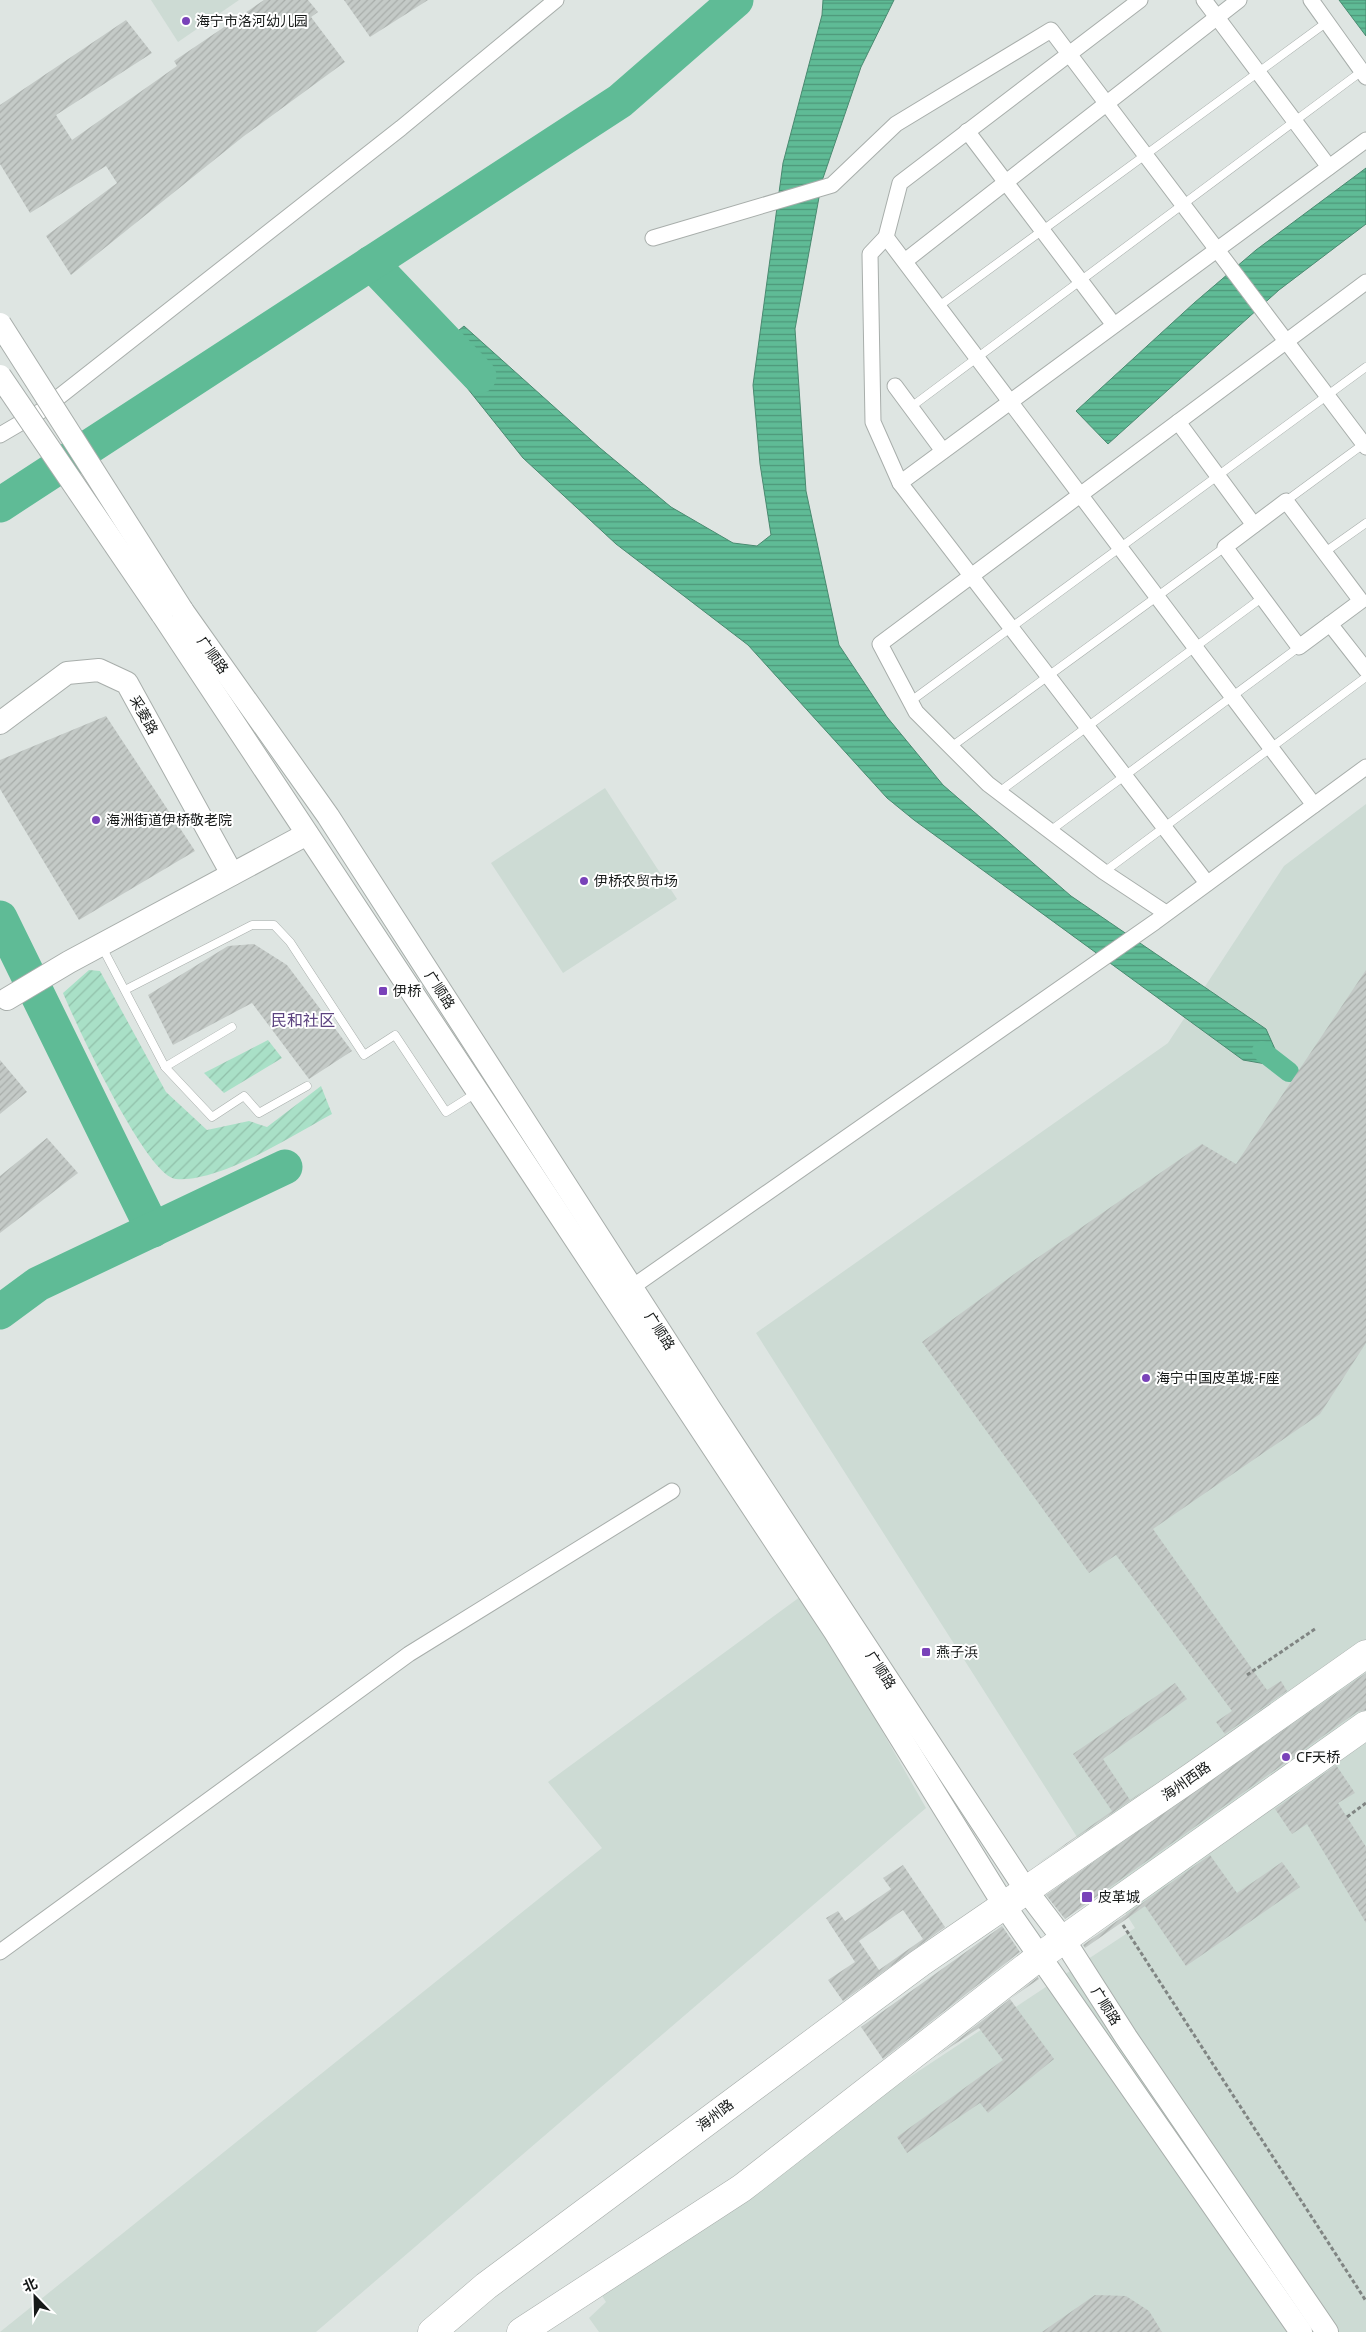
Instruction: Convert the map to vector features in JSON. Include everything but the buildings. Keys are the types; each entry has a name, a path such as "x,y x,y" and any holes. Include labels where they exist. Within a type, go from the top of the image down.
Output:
{"highway":[{"name":"海州西路","path":"1015,1897 1185,1782 1366,1654"},
{"path":"520,2332 742,2188 1039,1957 1366,1725"},
{"name":"海州路","path":"432,2332 486,2286 770,2073 920,1963 1015,1897"}],"main road":[{"name":"广顺路","path":"0,324 172,612 308,834 488,1086 623,1293 835,1632 1015,1897 1039,1957 1300,2332"},
{"path":"0,376 172,612"},
{"name":"广顺路","path":"172,612 328,816 488,1086"},
{"name":"采菱路","path":"0,722 67,673 99,670 126,683 232,874"},
{"path":"7,999 69,962 308,834"},
{"name":"广顺路","path":"1015,1897 1064,1940 1132,2046 1327,2332"}],"street":[{"path":"0,435 41,412 401,128 556,0"},
{"path":"1140,0 1069,52 900,183 886,237 870,254 873,422 900,483 1207,883"},
{"path":"1204,0 1329,167"},
{"path":"905,261 1239,0"},
{"path":"1311,0 1364,74"},
{"path":"653,238 832,185 896,124 1051,30 1365,445"},
{"path":"967,131 1114,325"},
{"path":"900,483 1366,140"},
{"path":"886,237 1314,805"},
{"path":"1160,917 999,792 951,747 916,712 880,644 1366,282"},
{"path":"895,386 943,451"},
{"path":"1178,422 1254,525"},
{"path":"1286,501 1364,599 1300,647 1225,547 1254,525 1286,501"},
{"path":"1330,624 1366,670"},
{"path":"623,1293 1160,917 1366,767"},
{"path":"0,1952 409,1654 672,1491"}],"lane":[{"path":"938,306 1327,22"},
{"path":"911,406 1294,121 1364,74"},
{"path":"911,701 1366,367"},
{"path":"1286,501 1365,445"},
{"path":"1325,552 1366,523"},
{"path":"951,747 1225,547"},
{"path":"999,792 1263,598"},
{"path":"1050,831 1300,647"},
{"path":"1104,872 1366,677"},
{"path":"125,990 252,925 274,925 290,942 364,1055 395,1035 446,1112 488,1086"},
{"path":"101,945 165,1067 212,1118 244,1096 259,1113 307,1086"},
{"path":"165,1067 232,1027"}],"path":[{"path":"1247,1675 1315,1629"},
{"path":"1346,1817 1366,1803"},
{"path":"1122,1924 1366,2301"}],"shaded area":[{"name":"海宁市洛河幼儿园","path":"151,0 239,0 178,42"},
{"path":"823,0 894,0 861,67 822,181 795,329 806,491 839,645 887,717 943,785 1071,896 1266,1029 1283,1067 1243,1060 914,820 887,798 748,645 616,544 523,458 436,349 464,326 600,448 671,507 733,543 757,546 771,535 760,464 753,385 783,163 822,15"},
{"path":"1339,0 1366,0 1366,36"},
{"path":"1366,168 1366,224 1279,290 1108,444 1076,411 1194,303 1256,250"},
{"name":"伊桥农贸市场","path":"605,788 677,899 563,973 491,863"},
{"path":"1366,804 1366,2332 599,2332 589,2318 606,2302 597,2288 742,2188 1135,1928 756,1333 1168,1043 1284,866"},
{"path":"89,970 100,971 166,1092 207,1130 249,1121 267,1127 321,1086 332,1114 277,1145 234,1166 194,1178 176,1179 163,1171 130,1127 82,1035 63,993"},
{"path":"268,1040 282,1058 224,1093 204,1073"},
{"path":"804,1594 926,1808 316,2332 0,2332 602,1848 548,1782"}],"waterway":[{"path":"0,505 620,101 736,0"},
{"path":"371,263 479,376"},
{"path":"0,918 153,1230"},
{"path":"1262,1051 1289,1072"},
{"path":"0,1312 38,1284 285,1167"}],"place":[{"name":"海宁市洛河幼儿园","path":"186,21"},
{"name":"海洲街道伊桥敬老院","path":"96,820"},
{"name":"伊桥农贸市场","path":"584,881"},
{"name":"伊桥","path":"383,991"},
{"name":"海宁中国皮革城-F座","path":"1146,1378"},
{"name":"燕子浜","path":"926,1652"},
{"name":"CF天桥","path":"1286,1757"},
{"name":"皮革城","path":"1087,1897"}],"district":[{"name":"民和社区","path":"303,1020"}]}
